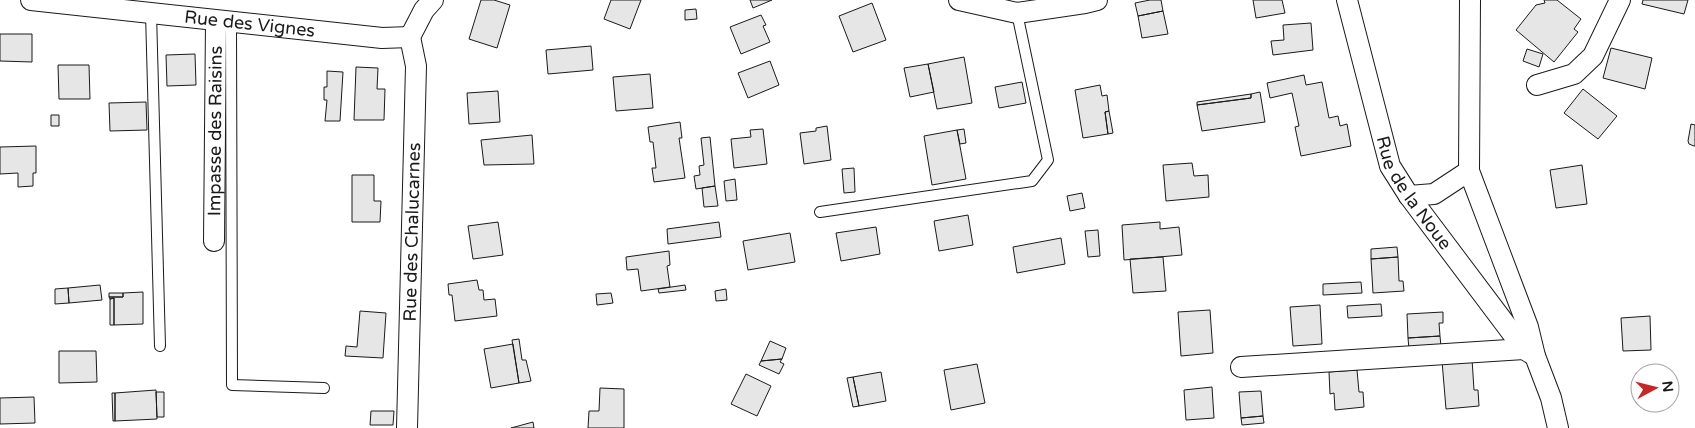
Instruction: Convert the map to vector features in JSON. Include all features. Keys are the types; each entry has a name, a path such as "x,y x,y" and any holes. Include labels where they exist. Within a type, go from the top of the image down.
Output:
{"street":[{"name":"Rue des Vignes","path":"31,0 382,38 410,37"},
{"path":"410,37 424,10 433,0"},
{"path":"959,0 1017,13 1097,0"},
{"name":"Rue de la Noue","path":"1347,0 1390,166 1409,196 1529,353 1551,398 1558,428"},
{"name":"Rue de la Noue","path":"1470,0 1469,171 1528,327 1529,353"},
{"path":"1537,85 1574,74 1593,56 1620,0"},
{"name":"Impasse des Raisins","path":"214,241 223,22"},
{"name":"Rue des Chalucarnes","path":"407,428 416,66 410,37"},
{"path":"1409,196 1434,194 1469,171"},
{"path":"1240,367 1529,353"}],"lane":[{"path":"151,13 160,346"},
{"path":"820,212 1032,181 1048,160 1017,13"},
{"path":"223,22 232,385 324,388"}],"building":[{"path":"481,0 494,0 510,5 497,48 469,39"},
{"path":"611,0 641,0 630,29 604,19"},
{"path":"750,0 772,0 753,8"},
{"path":"1161,0 1163,11 1138,16 1135,3"},
{"path":"1253,0 1282,0 1285,13 1256,18"},
{"path":"1544,0 1557,0 1581,19 1574,29 1578,32 1554,62 1516,30 1536,5 1545,3"},
{"path":"1643,0 1688,0 1684,14 1642,4"},
{"path":"872,3 886,40 853,52 839,16"},
{"path":"696,9 697,19 685,20 685,10"},
{"path":"1163,11 1168,34 1142,38 1138,16"},
{"path":"761,15 766,25 763,26 770,42 741,54 730,27"},
{"path":"1311,23 1313,50 1273,55 1271,41 1284,40 1283,25"},
{"path":"0,34 32,34 32,62 0,61"},
{"path":"591,46 593,70 548,74 546,50"},
{"path":"1611,48 1652,58 1645,89 1603,78"},
{"path":"1527,49 1543,54 1539,67 1523,61"},
{"path":"195,54 196,85 167,86 166,55"},
{"path":"964,57 972,103 937,109 928,64"},
{"path":"770,61 779,85 748,98 738,73"},
{"path":"928,64 934,92 910,97 904,68"},
{"path":"58,65 89,65 90,99 59,99"},
{"path":"356,67 378,68 377,89 385,89 384,120 354,120"},
{"path":"327,71 343,72 340,121 325,121 327,100 324,100 324,87 327,87"},
{"path":"650,74 653,108 616,111 613,77"},
{"path":"1304,75 1306,85 1322,82 1329,118 1338,116 1340,126 1347,124 1351,146 1301,156 1295,127 1299,126 1292,93 1270,98 1267,83"},
{"path":"1022,82 1026,103 999,108 995,87"},
{"path":"1100,85 1102,96 1107,95 1109,111 1105,112 1108,134 1083,138 1075,90"},
{"path":"1583,89 1617,116 1598,139 1564,113"},
{"path":"498,91 500,122 469,124 467,93"},
{"path":"1260,92 1265,122 1202,131 1197,105 1251,98 1251,94"},
{"path":"1251,94 1251,98 1197,105 1197,102"},
{"path":"146,102 147,130 110,131 109,103"},
{"path":"1109,111 1113,133 1108,134 1105,112"},
{"path":"51,115 59,115 59,126 51,126"},
{"path":"680,122 682,138 679,138 685,178 654,182 652,168 656,168 653,142 650,142 648,127"},
{"path":"1691,124 1695,125 1695,146 1689,144 1688,141"},
{"path":"827,126 831,160 804,164 800,133 816,131 816,128"},
{"path":"763,129 767,164 734,168 731,139 751,137 750,130"},
{"path":"964,129 966,143 960,144 957,130"},
{"path":"957,130 966,179 932,185 924,136"},
{"path":"532,135 534,164 484,165 481,140"},
{"path":"710,137 715,186 696,189 694,176 700,175 699,166 704,165 701,138"},
{"path":"36,146 36,173 33,173 33,186 18,187 18,173 0,174 0,147"},
{"path":"1192,163 1194,176 1208,175 1209,197 1166,201 1163,165"},
{"path":"1582,165 1587,204 1556,208 1550,170"},
{"path":"854,168 855,192 844,193 842,169"},
{"path":"352,175 374,175 374,201 381,201 380,222 352,222"},
{"path":"735,179 737,200 726,201 724,181"},
{"path":"715,186 718,206 704,207 702,188"},
{"path":"1082,193 1085,208 1070,211 1067,196"},
{"path":"968,215 973,245 939,251 934,221"},
{"path":"498,222 503,255 473,259 468,226"},
{"path":"719,222 721,237 668,244 667,229"},
{"path":"1160,222 1160,229 1179,227 1182,255 1124,260 1122,225"},
{"path":"876,227 880,254 841,261 836,233"},
{"path":"1098,230 1100,256 1088,257 1085,231"},
{"path":"790,233 795,262 748,270 743,241"},
{"path":"1061,238 1065,264 1017,273 1013,247"},
{"path":"1397,247 1398,257 1371,259 1371,249"},
{"path":"669,251 670,265 667,266 670,287 641,291 638,269 627,270 626,257"},
{"path":"1163,257 1166,291 1133,293 1130,259"},
{"path":"1398,257 1399,281 1403,281 1404,291 1373,293 1371,259"},
{"path":"477,280 479,290 483,290 484,300 495,299 497,316 455,321 452,295 449,295 448,284"},
{"path":"1361,282 1362,293 1323,295 1323,284"},
{"path":"100,285 102,300 69,303 68,288"},
{"path":"685,285 686,290 659,293 658,289"},
{"path":"68,288 69,303 55,304 55,289"},
{"path":"726,289 727,300 716,301 715,291"},
{"path":"143,292 143,324 114,325 114,298 110,299 109,297 123,297 123,293"},
{"path":"109,293 123,293 123,297 109,297"},
{"path":"611,293 613,303 597,305 596,294"},
{"path":"114,298 114,325 110,325 110,299"},
{"path":"1381,304 1382,316 1348,318 1347,306"},
{"path":"1320,305 1322,344 1293,346 1290,307"},
{"path":"1210,310 1213,353 1181,356 1178,312"},
{"path":"360,311 386,313 383,358 345,356 346,346 357,347"},
{"path":"1443,312 1443,323 1439,323 1440,336 1408,338 1407,314"},
{"path":"1650,316 1651,350 1623,351 1621,318"},
{"path":"1440,336 1441,347 1409,349 1408,338"},
{"path":"519,339 522,360 526,360 531,381 519,383 512,340"},
{"path":"770,341 786,348 782,359 761,361"},
{"path":"513,344 519,383 491,388 484,349"},
{"path":"59,351 96,351 97,382 59,383"},
{"path":"782,359 780,362 784,364 779,374 759,365 761,361"},
{"path":"1472,359 1474,390 1478,390 1479,406 1446,409 1442,361"},
{"path":"977,364 985,403 951,410 944,370"},
{"path":"1357,370 1359,392 1363,392 1364,407 1335,410 1334,393 1330,394 1329,372"},
{"path":"881,372 886,401 859,406 853,377"},
{"path":"746,374 771,386 757,416 731,404"},
{"path":"853,377 859,406 853,407 847,378"},
{"path":"1212,387 1214,418 1186,420 1184,390"},
{"path":"600,388 624,389 624,428 588,428 589,411 599,411"},
{"path":"156,390 157,419 115,421 115,393"},
{"path":"1261,391 1263,416 1241,418 1239,392"},
{"path":"156,392 164,392 164,417 157,417"},
{"path":"112,393 115,393 115,421 113,421"},
{"path":"34,397 35,423 0,424 0,398"},
{"path":"371,411 394,411 393,425 370,425"},
{"path":"1263,416 1264,423 1242,425 1241,418"},
{"path":"533,422 534,428 511,428"}]}
